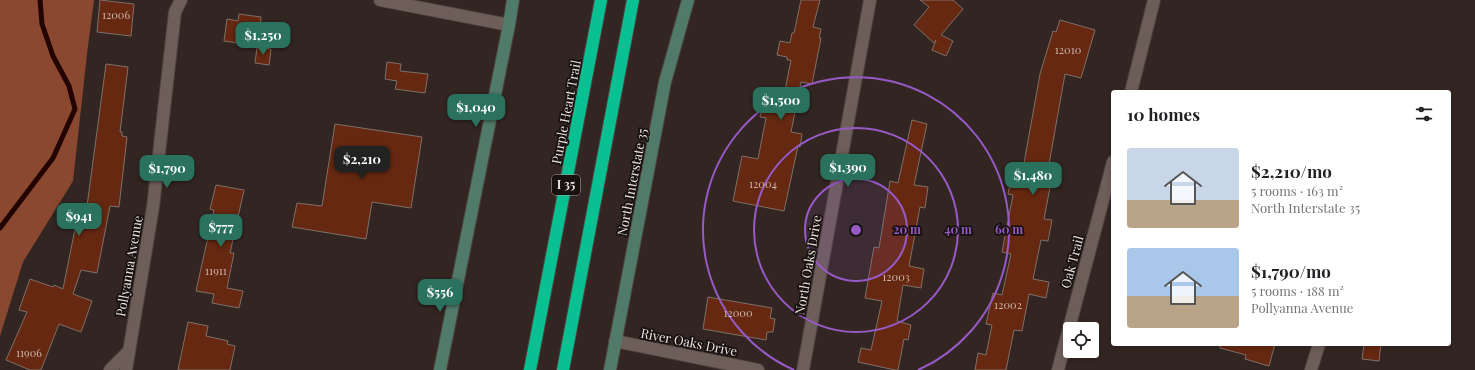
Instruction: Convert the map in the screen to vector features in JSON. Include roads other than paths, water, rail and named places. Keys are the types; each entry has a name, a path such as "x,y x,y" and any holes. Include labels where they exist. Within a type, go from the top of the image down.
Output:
{"highway":[{"name":"Purple Heart Trail","path":"530,370 601,0"},
{"name":"I 35","path":"562,370 633,0"}],"main road":[{"path":"440,370 513,0"},
{"name":"North Interstate 35","path":"610,370 665,82 688,0"}],"street":[{"name":"Pollyanna Avenue","path":"126,370 153,207 175,12 181,0"},
{"path":"380,0 509,25"},
{"name":"North Oaks Drive","path":"803,370 870,0"},
{"path":"1132,90 1154,0"},
{"name":"Oak Trail","path":"1058,370 1111,170"},
{"name":"River Oaks Drive","path":"615,341 758,370"},
{"path":"1312,370 1318,346"},
{"path":"110,370 129,352"}],"waterway":[{"path":"0,228 53,158 75,109 69,86 53,56 42,24 40,0"}]}
